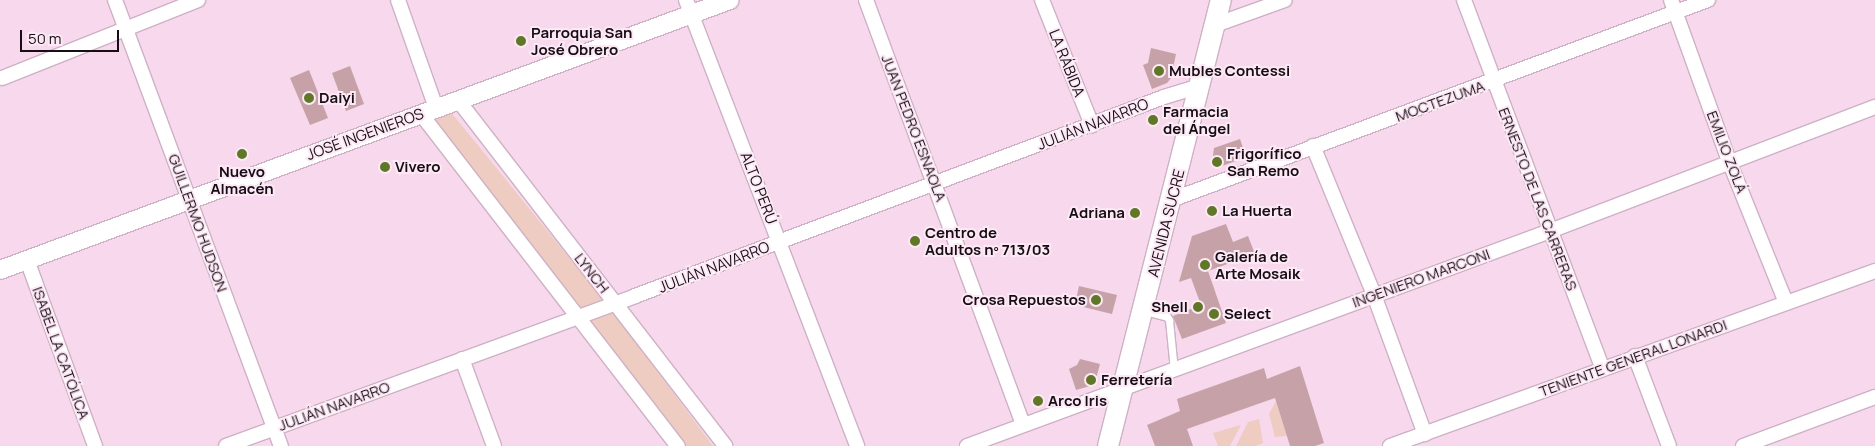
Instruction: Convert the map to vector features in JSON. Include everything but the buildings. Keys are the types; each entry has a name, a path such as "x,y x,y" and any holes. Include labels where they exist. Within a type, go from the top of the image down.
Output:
{"main road":[{"name":"AVENIDA SUCRE","path":"1108,446 1144,311 1221,0"}],"street":[{"name":"GUILLERMO HUDSON","path":"115,0 281,446"},
{"path":"2,78 198,0"},
{"path":"398,0 428,111 578,317 678,446"},
{"name":"JOSÉ INGENIEROS","path":"0,270 189,198 458,100 689,7 730,0"},
{"name":"JUAN PEDRO ESNAOLA","path":"866,0 1023,425"},
{"name":"LA RÁBIDA","path":"1042,0 1092,125"},
{"path":"1215,25 1285,0"},
{"name":"ERNESTO DE LAS CARRERAS","path":"1464,0 1603,369"},
{"name":"MOCTEZUMA","path":"1171,200 1494,81 1674,6 1708,0"},
{"name":"EMILIO ZOLÁ","path":"1674,6 1730,161 1786,303"},
{"name":"ALTO PERÚ","path":"689,7 858,446"},
{"name":"JULIÁN NAVARRO","path":"226,446 615,304 1200,86"},
{"name":"LYNCH","path":"458,100 725,446"},
{"name":"INGENIERO MARCONI","path":"967,446 1550,231 1875,107"},
{"path":"1314,146 1374,295 1425,434"},
{"name":"ISABEL LA CATÓLICA","path":"27,260 95,446"},
{"name":"TENIENTE GENERAL LONARDI","path":"1390,446 1635,356 1875,271"},
{"path":"1635,356 1669,446"},
{"path":"462,359 494,446"},
{"path":"1743,446 1875,396"}],"lane":[{"path":"1144,311 1167,317 1169,320 1174,370"}],"shaded area":[{"path":"450,111 610,308 713,446 683,446 429,117"},
{"path":"1276,401 1287,436 1275,437 1269,414"},
{"path":"1259,419 1263,443 1256,446 1236,446 1248,422"},
{"path":"1241,425 1230,446 1218,446 1213,433"}],"place":[{"name":"Parroquia San José Obrero","path":"521,41"},
{"name":"Mubles Contessi","path":"1159,71"},
{"name":"Daiyi","path":"309,98"},
{"name":"Farmacia del Ángel","path":"1153,120"},
{"name":"Nuevo Almacén","path":"242,154"},
{"name":"Frigorífico San Remo","path":"1217,162"},
{"name":"Vivero","path":"385,167"},
{"name":"La Huerta","path":"1212,211"},
{"name":"Adriana","path":"1135,213"},
{"name":"Centro de Adultos nº 713/03","path":"915,241"},
{"name":"Galería de Arte Mosaik","path":"1205,265"},
{"name":"Crosa Repuestos","path":"1096,300"},
{"name":"Shell","path":"1198,307"},
{"name":"Select","path":"1214,314"},
{"name":"Ferretería","path":"1091,380"},
{"name":"Arco Iris","path":"1038,401"}]}
